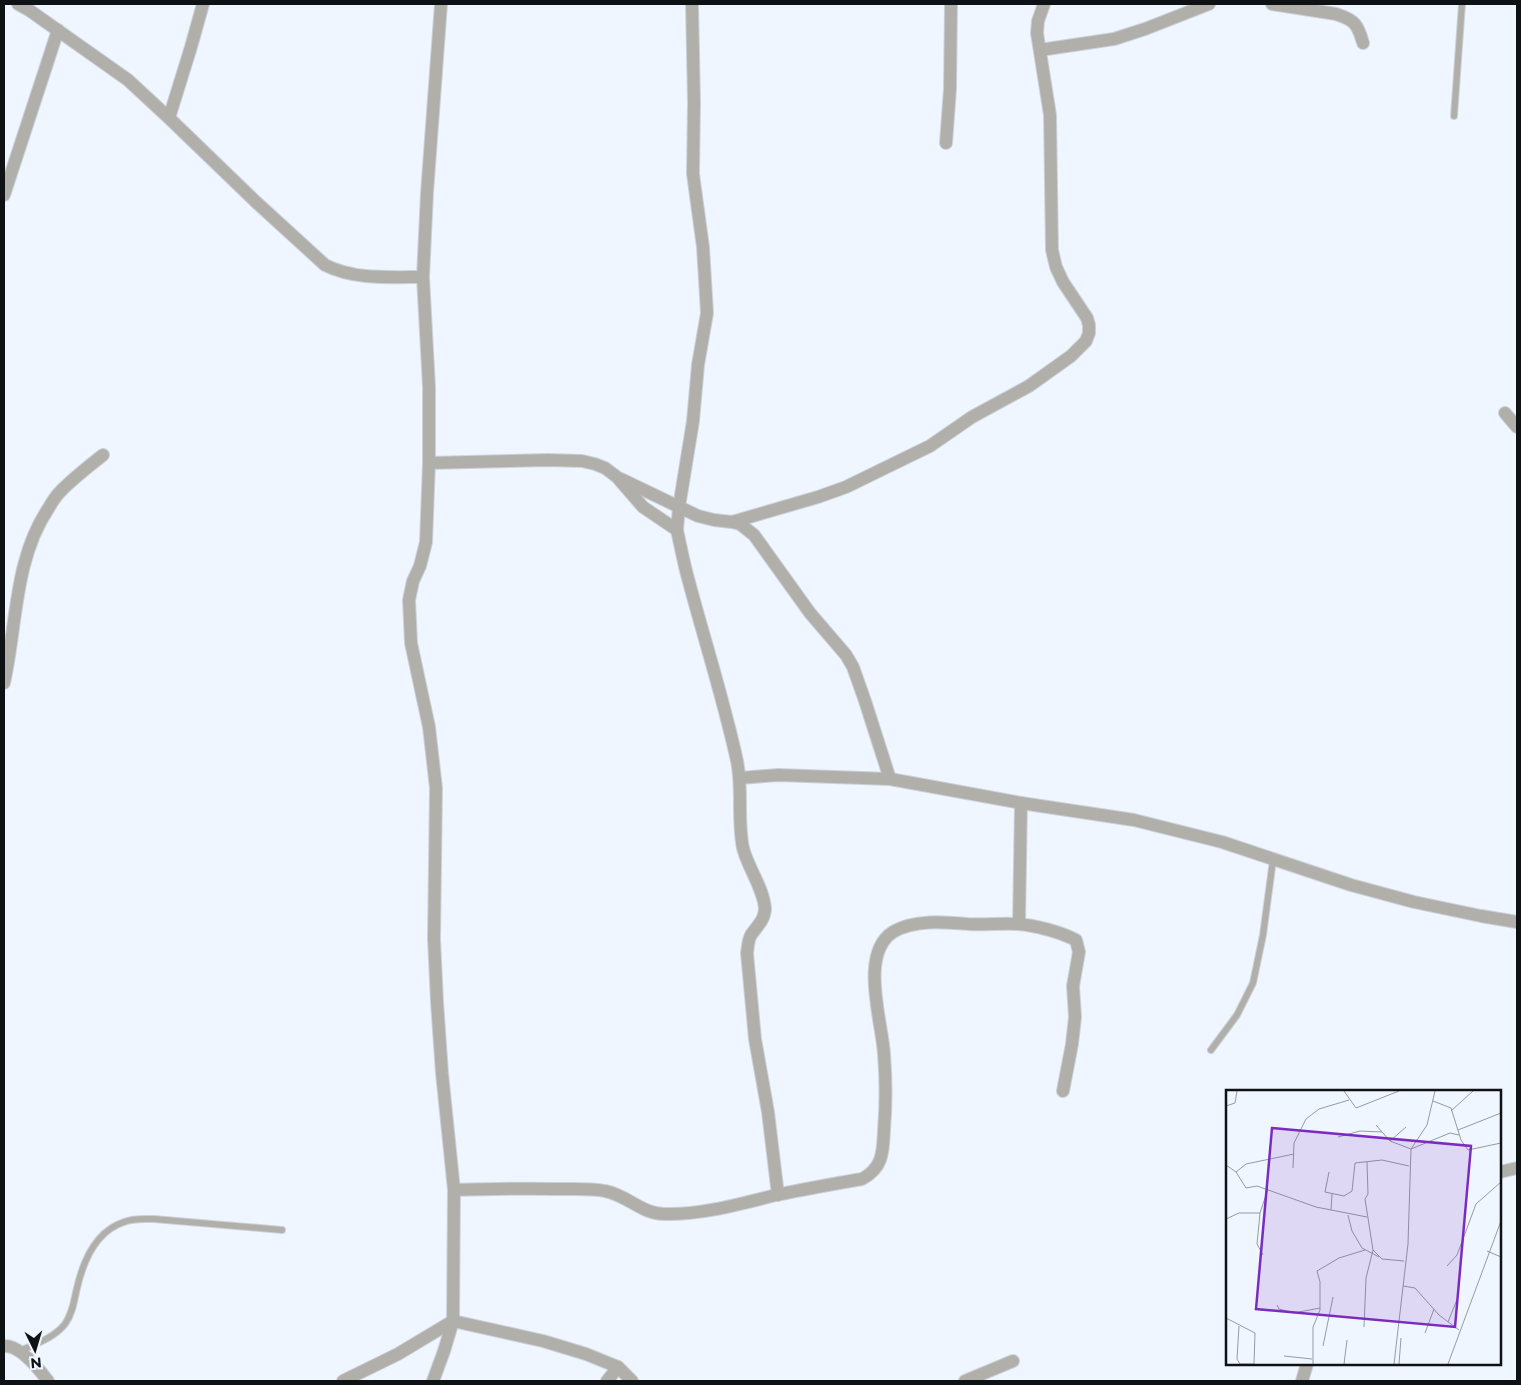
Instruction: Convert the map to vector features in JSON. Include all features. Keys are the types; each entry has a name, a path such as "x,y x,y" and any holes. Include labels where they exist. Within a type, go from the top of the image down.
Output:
{"street":[{"path":"18,4 128,80 325,265 338,272 354,274 423,277"},
{"path":"169,118 203,4"},
{"path":"433,1381 453,1321 454,1190 442,1073 434,939 436,788 429,727 412,643 409,600 413,581 420,566 426,542 429,387 423,277 427,193 441,4"},
{"path":"692,4 693,174 703,247 707,313 698,365 693,421 677,530 689,582 715,673 740,778 740,826 744,849 765,910 763,918 748,942 747,953 756,1039 768,1112 778,1195"},
{"path":"946,144 950,89 952,4"},
{"path":"732,522 846,487 930,446 972,418 1015,395 1071,356 1086,340 1089,333 1087,318 1063,282 1056,267 1052,250 1050,115 1037,27 1044,4"},
{"path":"1040,50 1122,36 1154,26 1209,4"},
{"path":"1272,4 1346,17 1353,21 1359,31 1363,44"},
{"path":"4,195 58,30"},
{"path":"1505,413 1517,427"},
{"path":"4,683 28,547 38,523 58,494 103,456"},
{"path":"429,463 582,461 605,468 617,477 698,516 740,524 754,535 810,613 846,655 853,667 865,701 890,780"},
{"path":"617,477 643,507 677,530"},
{"path":"740,778 778,775 890,780 1021,803 1134,820 1222,842 1351,885 1414,902 1481,916 1516,919"},
{"path":"1019,924 1021,803"},
{"path":"454,1190 544,1189 606,1191 619,1195 645,1210 655,1214 666,1215 720,1208 862,1179 877,1168 880,1161 885,1117 884,1055 874,980 875,959 882,942 894,932 908,926 934,922 983,925 1019,924 1058,932 1076,940 1079,952 1073,986 1075,1016 1063,1091"},
{"path":"1501,1172 1517,1168"},
{"path":"343,1381 398,1354 453,1321 564,1347 596,1357 618,1367 632,1381"},
{"path":"4,1346 20,1351 48,1381"},
{"path":"965,1381 1013,1361"},
{"path":"1302,1381 1307,1365"},
{"path":"607,1381 618,1367"}],"lane":[{"path":"1454,116 1462,4"},
{"path":"1211,1050 1237,1015 1253,983 1263,935 1273,860"},
{"path":"20,1351 51,1336 65,1323 74,1305 82,1270 93,1248 107,1232 124,1221 154,1218 282,1230"}]}
